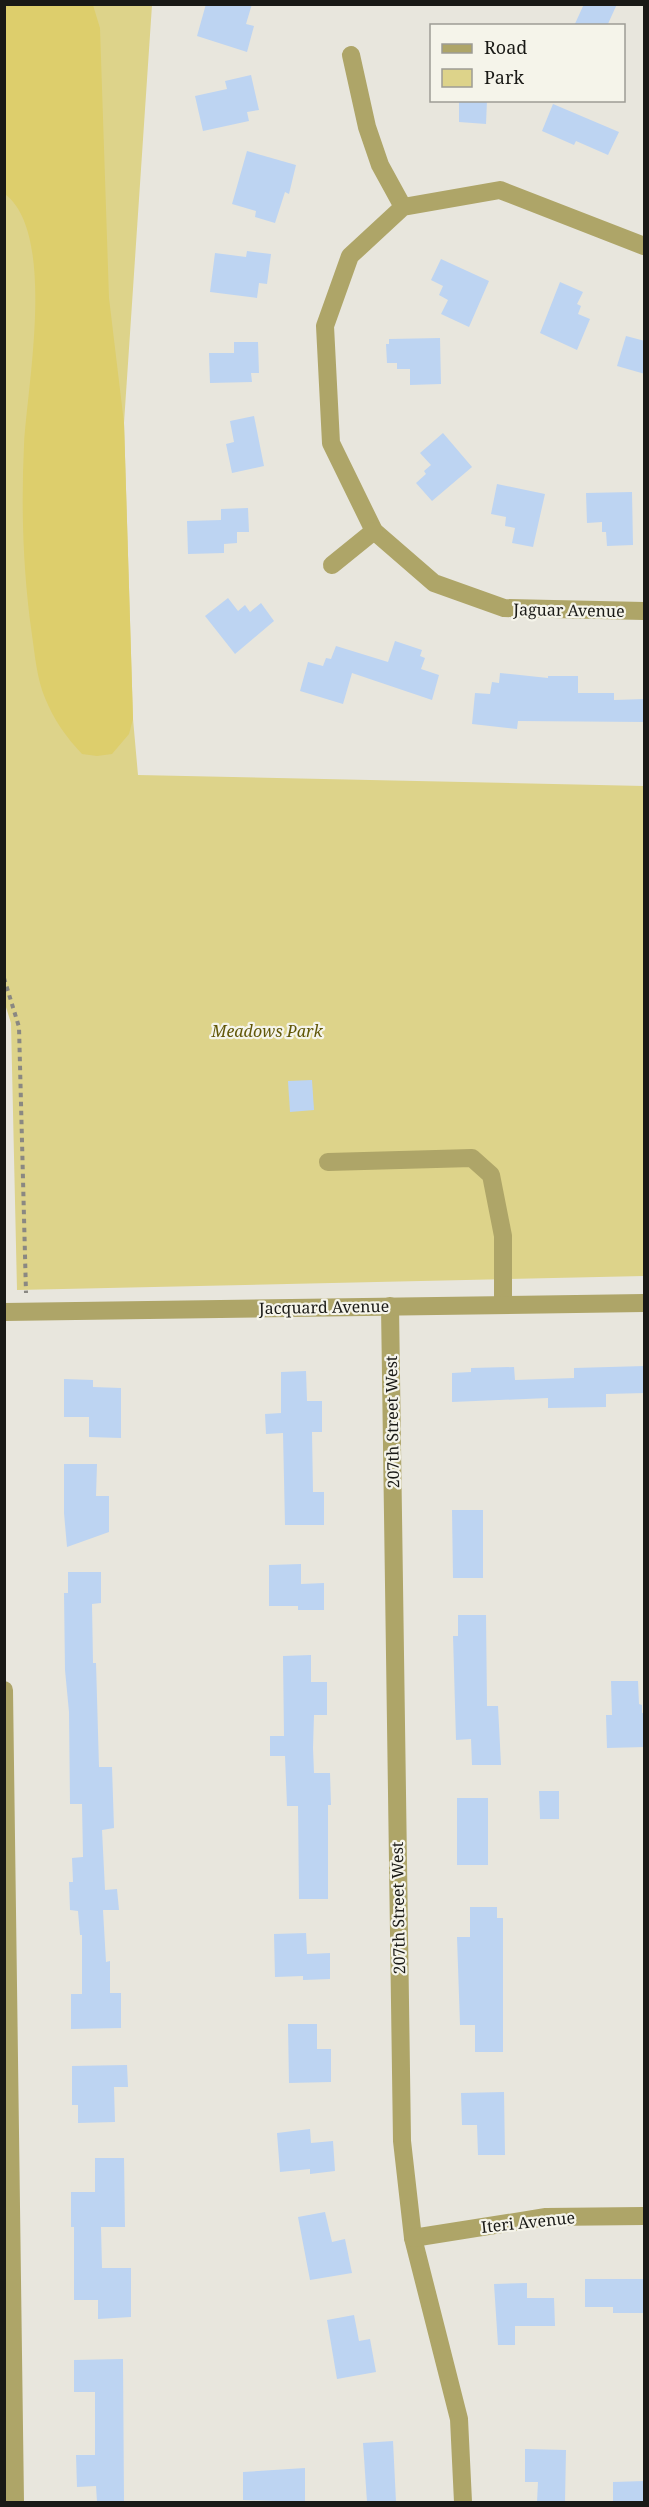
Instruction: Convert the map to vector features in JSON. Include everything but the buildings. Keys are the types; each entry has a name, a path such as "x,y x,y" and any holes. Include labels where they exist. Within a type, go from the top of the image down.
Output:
{"street":[{"path":"351,55 367,128 380,165 403,207 500,190 645,246"},
{"name":"Jaguar Avenue","path":"403,207 350,256 325,326 331,443 374,531 434,583 504,608 645,611"},
{"path":"332,565 374,531"},
{"path":"328,1162 472,1158 491,1174 504,1236 503,1305"},
{"name":"Jacquard Avenue","path":"4,1312 645,1302"},
{"name":"207th Street West","path":"390,1306 402,2141 413,2238 459,2419 463,2502"},
{"path":"4,1690 7,2159 15,2502"},
{"name":"Iteri Avenue","path":"413,2238 546,2217 645,2216"}],"path":[{"path":"4,978 19,1027 26,1312"}],"green space":[{"name":"Meadows Park","path":"5,5 152,5 124,423 133,719 138,775 644,786 644,1276 17,1290 11,1023 5,1004"}],"shaded area":[{"path":"4,5 93,5 100,28 109,298 124,423 133,719 129,734 112,754 97,756 82,754 71,741 56,721 45,698 35,659 25,564 23,493 24,445 33,350 35,275 30,242 21,214 5,194"}]}
